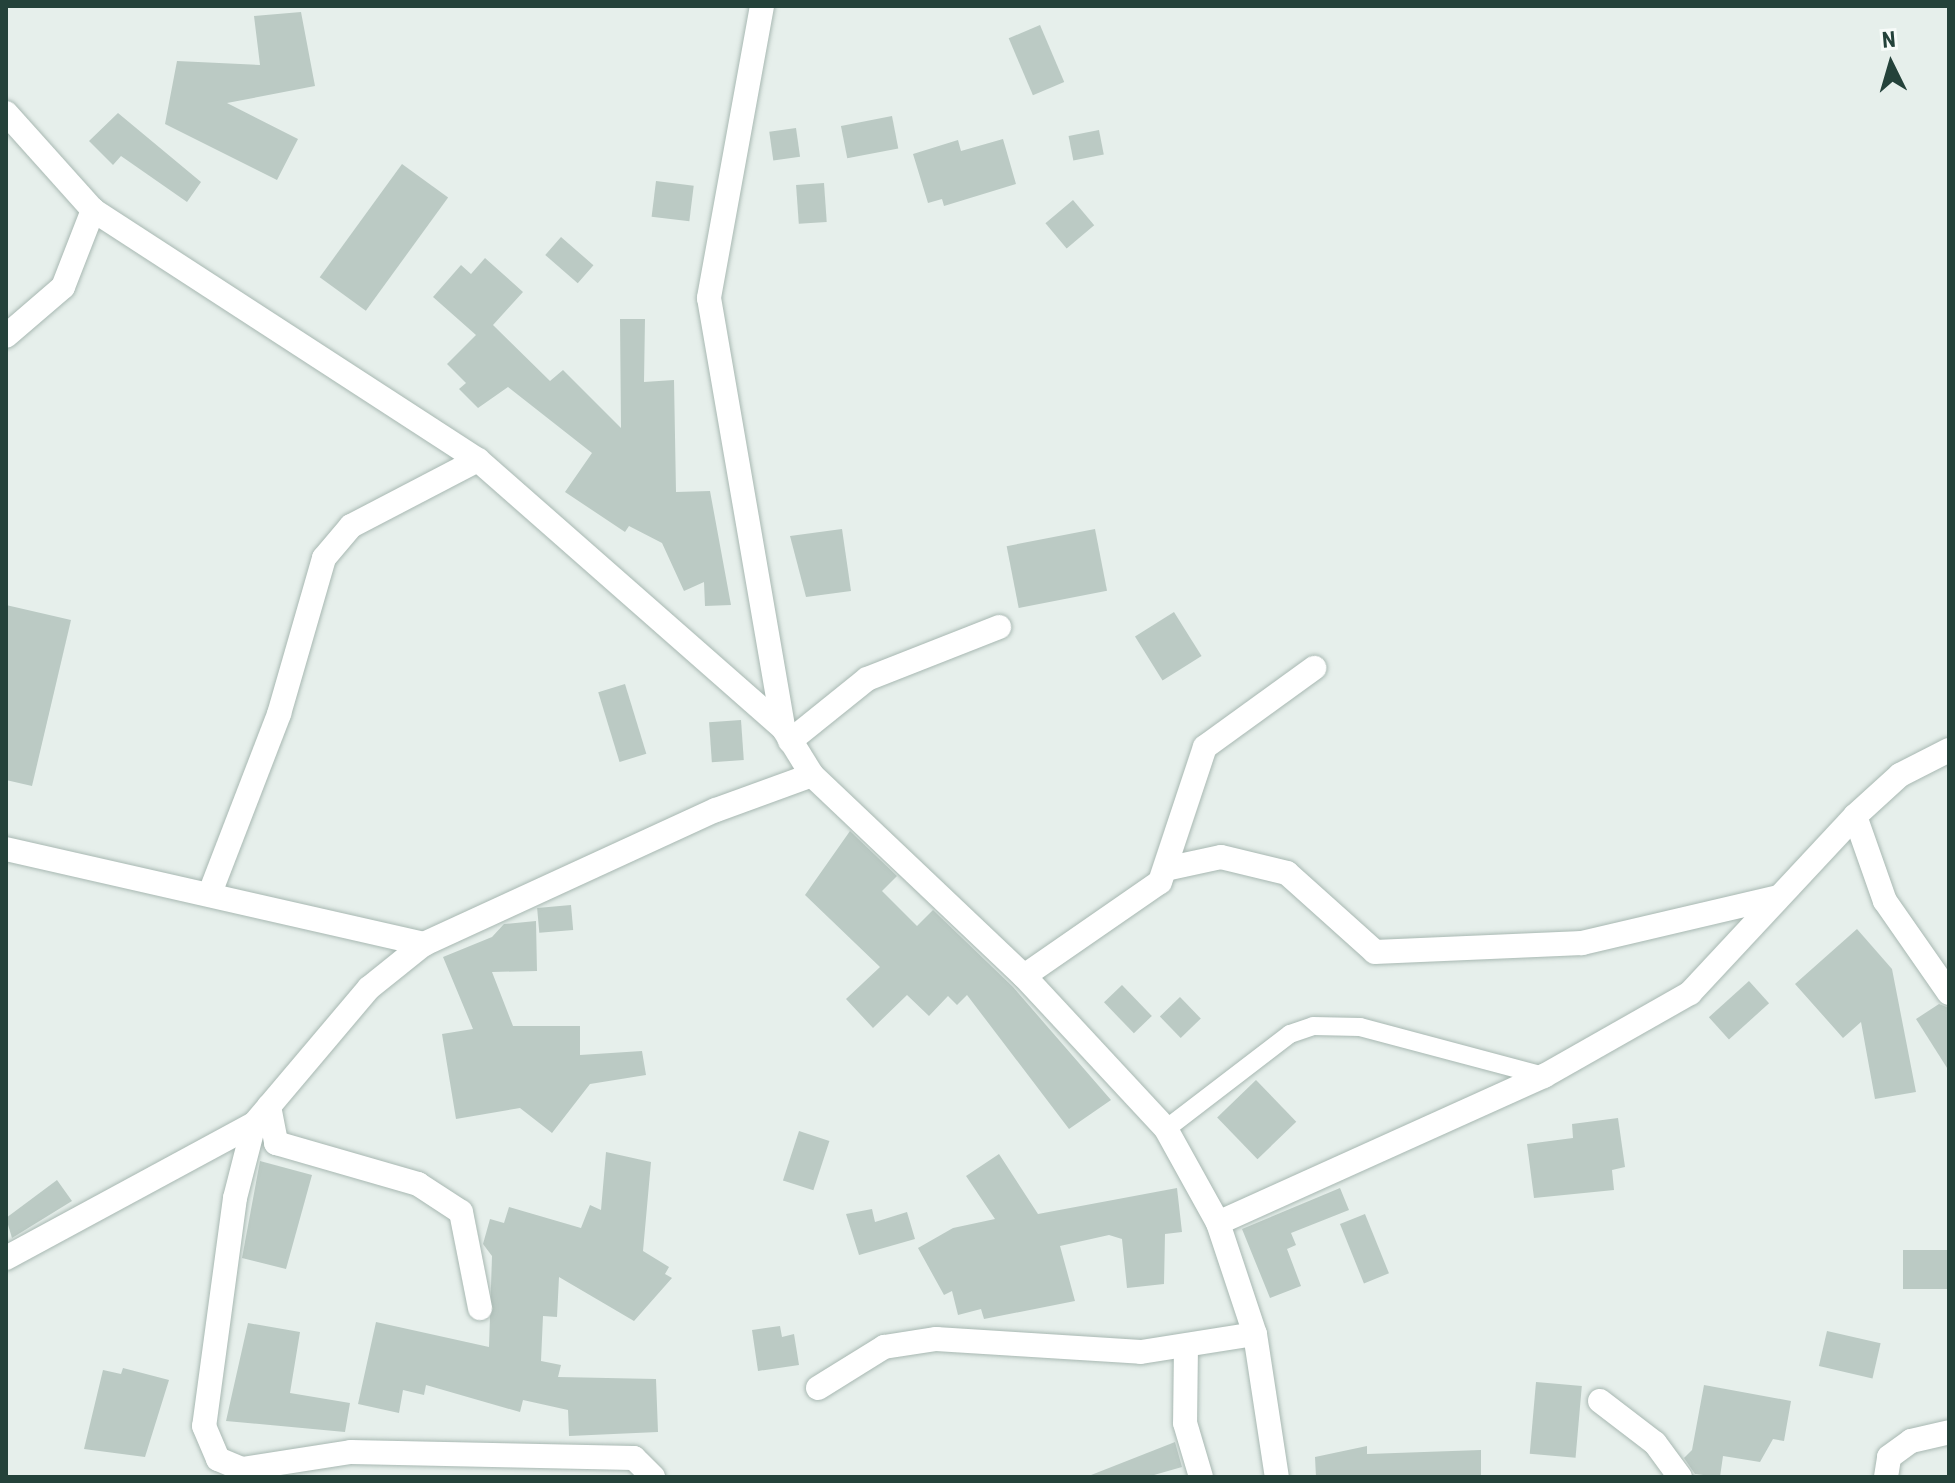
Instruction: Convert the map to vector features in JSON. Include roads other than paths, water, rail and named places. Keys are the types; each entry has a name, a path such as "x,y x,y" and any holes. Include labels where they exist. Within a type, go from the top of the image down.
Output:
{"street":[{"path":"762,6 709,298 786,734"},
{"path":"6,113 93,210 478,460 786,734 812,775 1024,976 1166,1129 1218,1223 1255,1334 1277,1477"},
{"path":"6,336 63,287 93,210"},
{"path":"210,893 279,714 324,558 351,526 478,460"},
{"path":"786,734 867,679 999,627"},
{"path":"1170,868 1205,747 1314,668"},
{"path":"1218,1223 1544,1076 1690,993 1855,816 1900,775 1949,750"},
{"path":"6,1258 262,1115 369,988 424,944 716,810 812,775"},
{"path":"1855,816 1885,901 1949,993"},
{"path":"6,849 424,944"},
{"path":"1024,976 1170,868 1221,857 1287,873 1375,952 1582,943 1779,896"},
{"path":"262,1115 276,1143 418,1184 461,1212 480,1308"},
{"path":"262,1115 235,1198 204,1426 218,1459 242,1469 351,1452 634,1458 653,1477"},
{"path":"818,1388 884,1347 936,1339 1141,1352 1255,1334"},
{"path":"1186,1346 1185,1423 1201,1477"},
{"path":"1600,1401 1655,1443 1680,1477"},
{"path":"1886,1477 1889,1457 1911,1441 1949,1432"}],"lane":[{"path":"1166,1129 1290,1034 1313,1026 1360,1027 1544,1076"}]}
